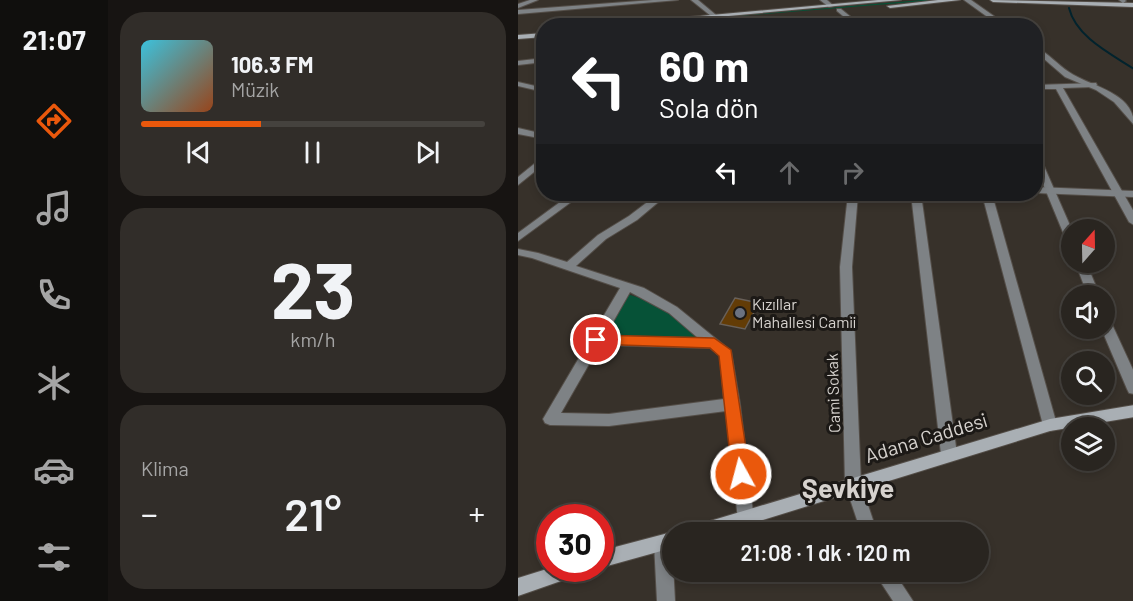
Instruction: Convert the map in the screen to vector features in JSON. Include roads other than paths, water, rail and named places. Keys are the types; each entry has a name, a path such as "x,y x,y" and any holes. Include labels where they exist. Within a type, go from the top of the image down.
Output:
{"main road":[{"path":"680,18 898,0"},
{"path":"749,18 957,0"},
{"path":"993,0 1133,4"},
{"path":"1091,0 1122,1 1133,4"},
{"path":"518,32 536,31"},
{"path":"518,37 536,36"},
{"name":"Adana Caddesi","path":"738,522 949,454 1050,425 1133,411"},
{"path":"614,557 662,544"},
{"path":"518,587 536,581"}],"street":[{"path":"518,6 535,0"},
{"path":"518,12 675,0"},
{"path":"694,0 713,15"},
{"path":"823,0 831,6"},
{"path":"967,0 995,18"},
{"path":"839,10 849,18"},
{"path":"1043,55 1068,75 1117,100 1133,123"},
{"path":"518,63 536,61"},
{"path":"519,85 536,88"},
{"path":"1058,86 1133,222"},
{"path":"1043,87 1093,86"},
{"path":"518,130 536,135"},
{"path":"518,182 536,166"},
{"path":"1043,174 1062,219"},
{"path":"1043,190 1133,194"},
{"path":"518,238 568,201"},
{"path":"569,266 602,237 633,219 655,201"},
{"name":"Cami Sokak","path":"852,201 846,267 853,484 866,522"},
{"path":"917,201 949,454"},
{"path":"990,201 1050,425"},
{"path":"521,256 569,266 627,287 673,310 726,354 746,520"},
{"path":"627,287 550,419 610,420 733,404"},
{"path":"1112,339 1133,390"},
{"path":"596,340 714,343"},
{"path":"666,601 667,582"},
{"path":"890,582 904,601"}],"waterway":[{"path":"1069,8 1079,28 1095,44 1134,69"}],"place":[{"name":"Kızıllar Mahallesi Camii","path":"740,313"}],"district":[{"name":"Şevkiye","path":"848,489"}]}
